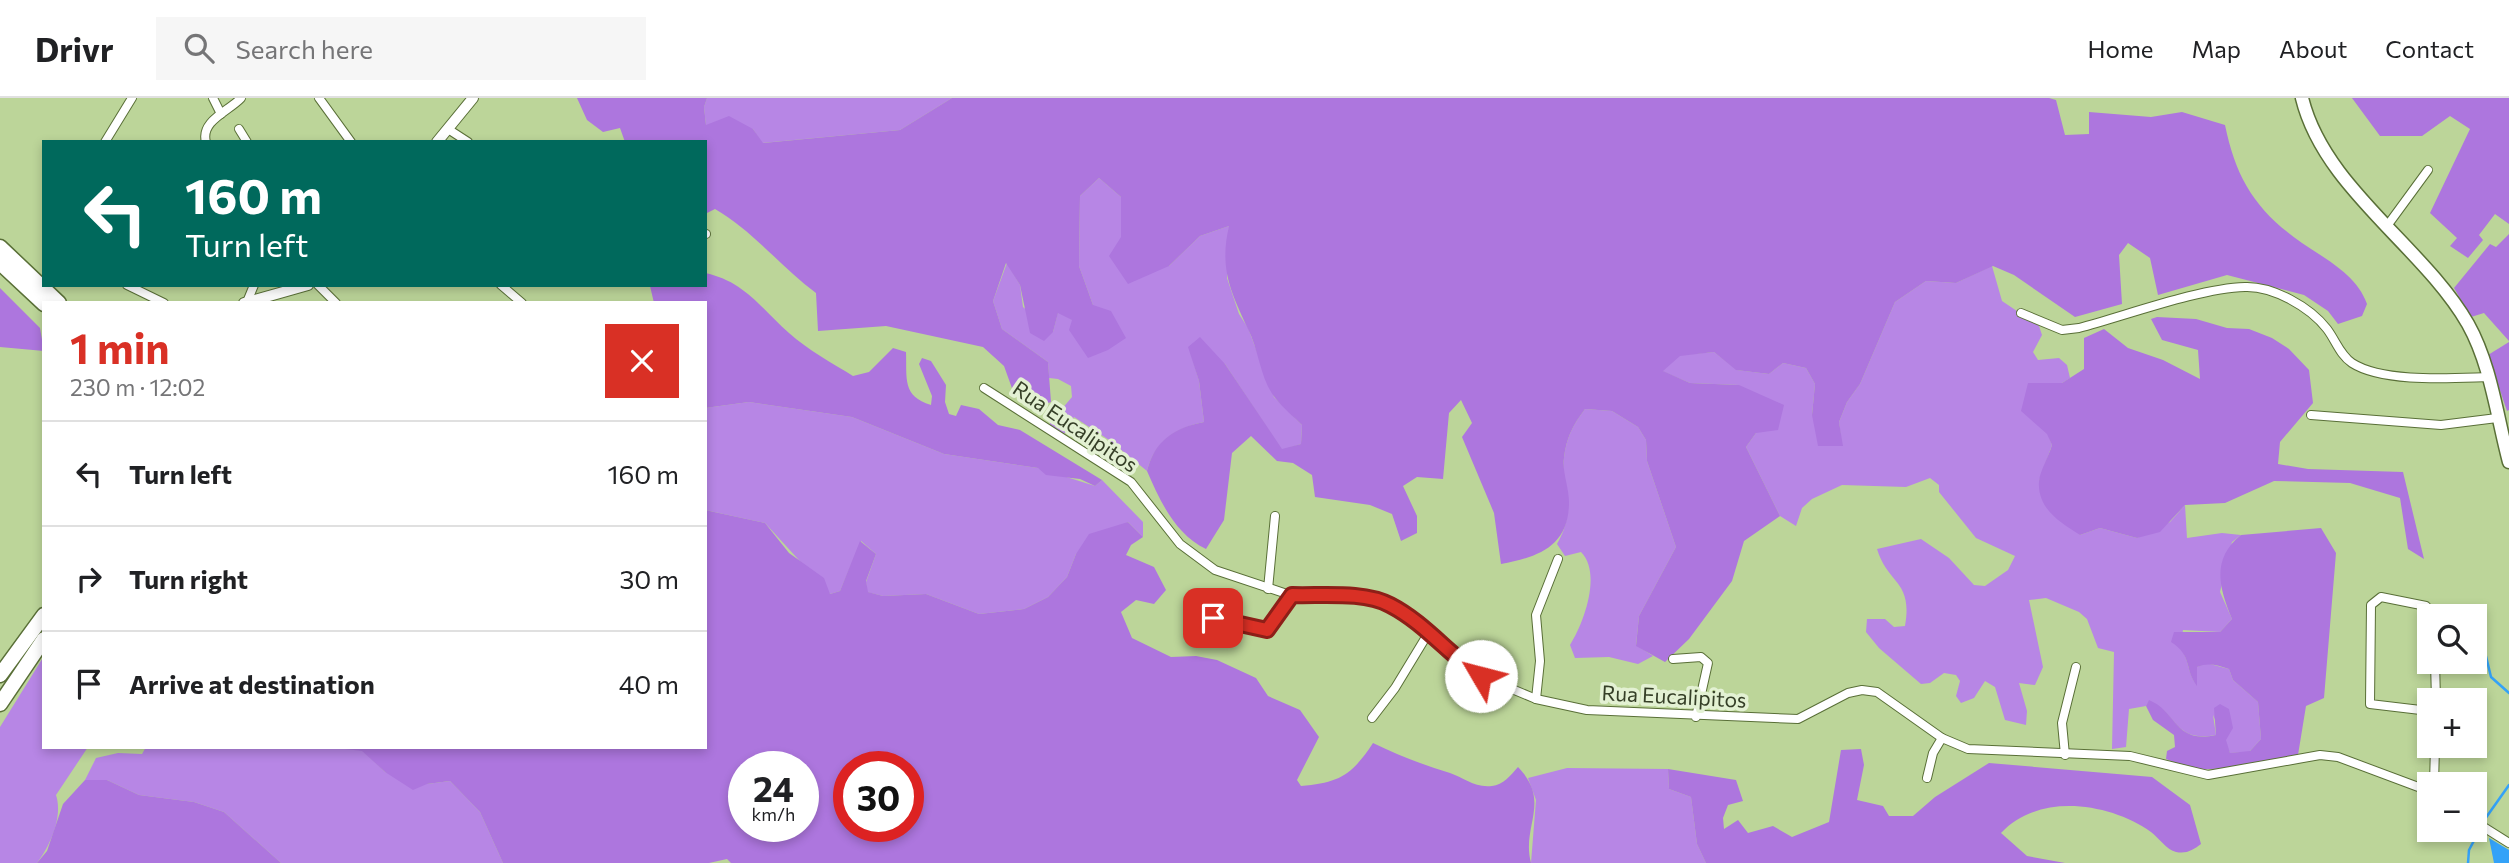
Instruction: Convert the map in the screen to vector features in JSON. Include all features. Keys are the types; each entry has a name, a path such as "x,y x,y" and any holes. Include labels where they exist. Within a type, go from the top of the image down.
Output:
{"highway":[{"path":"0,247 42,286"},
{"path":"0,263 42,302"},
{"path":"43,287 58,301"},
{"path":"0,675 42,618"},
{"path":"0,704 42,642"}],"main road":[{"path":"2302,98 2322,143 2347,181 2434,275 2469,325 2488,377 2509,462"}],"street":[{"path":"106,140 132,98"},
{"path":"213,98 221,114"},
{"path":"206,140 205,130 241,98"},
{"path":"439,140 473,98"},
{"path":"319,99 350,140"},
{"path":"239,129 246,140"},
{"path":"448,129 465,140"},
{"path":"2387,226 2428,170"},
{"path":"131,287 160,301"},
{"path":"249,301 301,287"},
{"path":"320,287 333,301"},
{"path":"503,287 520,301"},
{"path":"2021,313 2054,328 2079,328 2206,294 2246,287 2285,297 2308,308 2328,330 2341,354 2363,369 2446,378 2488,377"},
{"name":"Rua Eucalipitos","path":"984,388 1130,482 1180,544 1215,570 1292,595 1389,604 1429,632 1481,676 1536,699 1587,710 1696,717 1798,719 1848,693 1862,690 1877,692 1942,738 1968,749 2130,756 2207,775 2320,755 2338,757 2417,787"},
{"path":"2311,415 2441,425 2497,418"},
{"path":"1268,589 1275,516"},
{"path":"1536,699 1540,661 1536,615 1558,559"},
{"path":"1213,618 1267,630 1292,595"},
{"path":"2417,604 2381,597 2371,605 2370,704 2417,710"},
{"path":"1372,718 1395,688 1429,632"},
{"path":"1673,659 1701,657 1707,663 1696,717"},
{"path":"2065,755 2062,723 2076,667"},
{"path":"1927,778 1933,753 1942,738"},
{"path":"2487,829 2509,843"}],"shaded area":[{"path":"577,98 707,98 704,107 706,125 729,116 753,129 763,143 900,130 952,98 2049,98 2056,100 2065,135 2089,134 2089,112 2151,117 2182,112 2225,125 2235,162 2260,206 2286,231 2349,276 2367,304 2362,316 2338,324 2328,311 2304,295 2227,275 2158,295 2150,258 2128,243 2119,255 2122,304 2075,317 2014,275 1993,266 1956,283 1926,281 1895,302 1860,384 1847,402 1839,422 1843,446 1818,446 1812,415 1815,384 1806,368 1783,363 1769,374 1736,370 1714,352 1680,356 1663,371 1690,383 1739,385 1784,405 1778,430 1756,433 1746,447 1780,516 1744,541 1732,581 1689,639 1665,662 1636,646 1639,616 1676,547 1647,461 1646,440 1638,427 1612,411 1585,409 1574,426 1566,444 1564,458 1569,502 1564,529 1549,547 1528,558 1501,564 1494,513 1462,437 1472,423 1461,400 1449,413 1443,479 1417,477 1403,486 1417,516 1417,533 1401,541 1392,514 1370,505 1315,497 1312,475 1293,463 1277,461 1251,436 1232,453 1224,520 1206,549 1195,543 1177,526 1163,505 1147,471 1155,451 1167,437 1204,422 1199,381 1188,347 1200,337 1225,364 1282,449 1301,444 1302,425 1271,391 1228,280 1225,255 1229,226 1200,236 1169,266 1128,284 1109,256 1121,237 1121,197 1099,178 1080,196 1079,266 1093,305 1111,311 1126,338 1108,350 1088,358 1069,330 1072,320 1058,313 1053,332 1044,341 1030,333 1020,285 1006,263 993,301 1002,329 1048,362 1051,402 1037,407 1013,391 1004,366 983,347 886,326 818,331 816,293 729,218 715,209 707,213 707,140 624,140 620,128 603,132 587,120"},
{"path":"707,98 952,98 900,130 762,143 753,129 706,125 704,107"},
{"path":"2352,98 2509,98 2509,224 2495,214 2479,235 2483,240 2468,258 2450,246 2457,238 2430,213 2470,129 2450,116 2422,136 2380,136"},
{"path":"1099,178 1121,197 1121,237 1169,266 1200,236 1229,226 1227,278 1274,397 1302,425 1301,444 1282,450 1225,364 1189,347 1199,381 1204,422 1175,432 1161,444 1147,471 1109,440 1074,417 1060,441 1047,433 1050,423 1072,397 1071,386 1058,379 1049,378 1048,362 1002,329 993,301 1007,263 1020,285 1023,307 1053,332 1058,312 1073,320 1093,305 1079,266 1080,196"},
{"path":"2509,234 2509,341 2484,313 2471,317 2454,288 2490,244 2496,247"},
{"path":"1992,266 2002,301 2039,326 2042,335 2033,352 2038,360 2059,358 2067,365 2070,378 2062,383 2029,384 2052,445 2039,481 2080,535 2100,528 2137,538 2170,522 2185,505 2187,538 2222,533 2241,535 2232,542 2220,592 2232,619 2220,632 2183,630 2180,648 2197,685 2197,667 2206,663 2229,669 2233,680 2258,702 2261,739 2249,752 2230,753 2213,715 2216,735 2191,735 2177,725 2166,712 2149,701 2146,706 2129,709 2126,747 2112,749 2114,652 2098,648 2087,619 2079,612 2046,598 2029,600 2043,667 2035,685 2019,683 2027,711 2026,725 2005,720 1995,687 1985,681 1974,698 1961,703 1956,696 1960,681 1956,675 1944,673 1930,683 1921,684 1879,648 1866,632 1867,619 1885,619 1894,627 1905,626 1907,611 1903,591 1887,570 1877,549 1921,539 1949,558 1974,585 1985,586 2008,570 2015,556 1976,538 1939,492 1939,485 1930,478 1906,487 1842,485 1812,499 1802,508 1796,526 1780,516 1746,447 1756,433 1739,385 1690,383 1662,371 1680,355 1714,352 1737,370 1769,374 1783,363 1806,368 1815,384 1812,415 1842,446 1839,422 1847,402 1860,384 1895,302 1926,281 1956,283"},
{"path":"707,274 719,277 731,282 751,297 796,339 853,376 869,372 893,348 906,352 908,385 915,397 931,405 932,396 919,364 922,358 931,361 946,385 945,402 949,414 956,416 961,405 979,409 998,425 1020,430 1102,480 1095,486 1080,479 1046,475 1038,468 944,454 852,417 749,402 707,408 707,301 654,301 650,287 707,287"},
{"path":"0,288 40,328 42,351 0,347"},
{"path":"2151,319 2196,319 2227,328 2249,329 2272,338 2289,349 2309,370 2313,403 2280,442 2278,464 2308,469 2403,472 2424,559 2408,549 2400,498 2350,483 2274,481 2225,503 2185,505 2160,532 2137,538 2100,528 2080,535 2051,514 2039,491 2039,481 2052,445 2047,434 2021,411 2028,383 2062,383 2084,369 2084,338 2104,329 2128,348 2163,360 2200,379 2198,350 2162,340"},
{"path":"2509,342 2509,410 2507,411 2488,355"},
{"path":"749,402 852,417 944,454 1038,468 1095,486 1102,480 1143,522 1143,537 1128,522 1076,554 1067,577 1048,597 1024,609 979,614 926,594 883,596 867,592 866,582 876,554 861,541 840,591 830,594 765,523 707,510 707,408"},
{"path":"1585,409 1612,411 1638,427 1646,440 1647,461 1676,547 1639,616 1636,645 1653,656 1638,664 1609,657 1575,658 1570,645 1581,624 1589,598 1590,572 1581,552 1565,556 1557,544 1567,510 1563,470 1566,444"},
{"path":"707,510 765,523 789,553 824,578 830,594 840,591 860,541 876,554 866,581 868,592 883,596 926,594 979,614 1024,609 1048,597 1067,577 1076,554 1089,534 1128,522 1143,537 1131,545 1126,555 1154,567 1166,590 1154,604 1136,600 1121,612 1132,638 1171,657 1196,656 1217,660 1256,678 1268,696 1300,710 1319,737 1297,780 1301,786 1335,780 1351,770 1373,743 1480,786 1500,784 1518,767 1533,792 1534,814 1529,850 1531,863 731,863 727,859 709,863 503,863 480,812 450,781 427,784 413,790 385,772 362,751 346,749 707,749"},
{"path":"2321,528 2336,553 2324,698 2306,706 2298,755 2228,768 2194,770 2166,759 2167,751 2175,747 2174,735 2153,720 2146,706 2149,700 2166,712 2184,731 2202,737 2216,735 2214,708 2220,704 2229,709 2233,728 2226,740 2230,753 2250,751 2261,739 2258,702 2233,680 2229,669 2209,664 2197,667 2197,686 2183,652 2171,642 2174,632 2220,632 2232,619 2220,574 2225,554 2241,535"},
{"path":"42,659 42,749 87,749 56,795 57,821 47,848 37,863 0,863 0,727"},
{"path":"145,749 362,750 385,772 427,784 450,781 480,812 503,863 281,863 224,812 194,802 139,795 107,780 85,780 96,758 118,753 142,754"},
{"path":"1861,749 1864,765 1857,800 1883,806 1889,816 1913,816 1935,797 1989,763 2152,777 2190,805 2201,844 2190,851 2176,852 2134,822 2116,814 2075,806 2035,811 2017,820 2001,833 2027,856 2065,863 1706,863 1697,844 1691,797 1669,789 1668,769 1736,780 1743,801 1728,805 1723,818 1724,829 1738,820 1748,833 1773,826 1792,837 1829,822 1841,750"},
{"path":"1567,768 1668,769 1669,789 1691,797 1697,844 1706,863 1531,863 1536,800 1528,778"},
{"path":"85,780 107,780 139,795 194,802 224,812 281,863 37,863 47,851 63,804"}],"water":[{"path":"2489,838 2509,850 2509,863 2494,863"}],"waterway":[{"path":"2487,660 2491,677 2509,693"},
{"path":"2487,816 2509,785"},
{"path":"2468,863 2469,850 2473,842"}],"route":[{"path":"1213,618 1261,631 1272,626 1292,595 1369,599 1389,604 1429,632 1481,676"}]}
